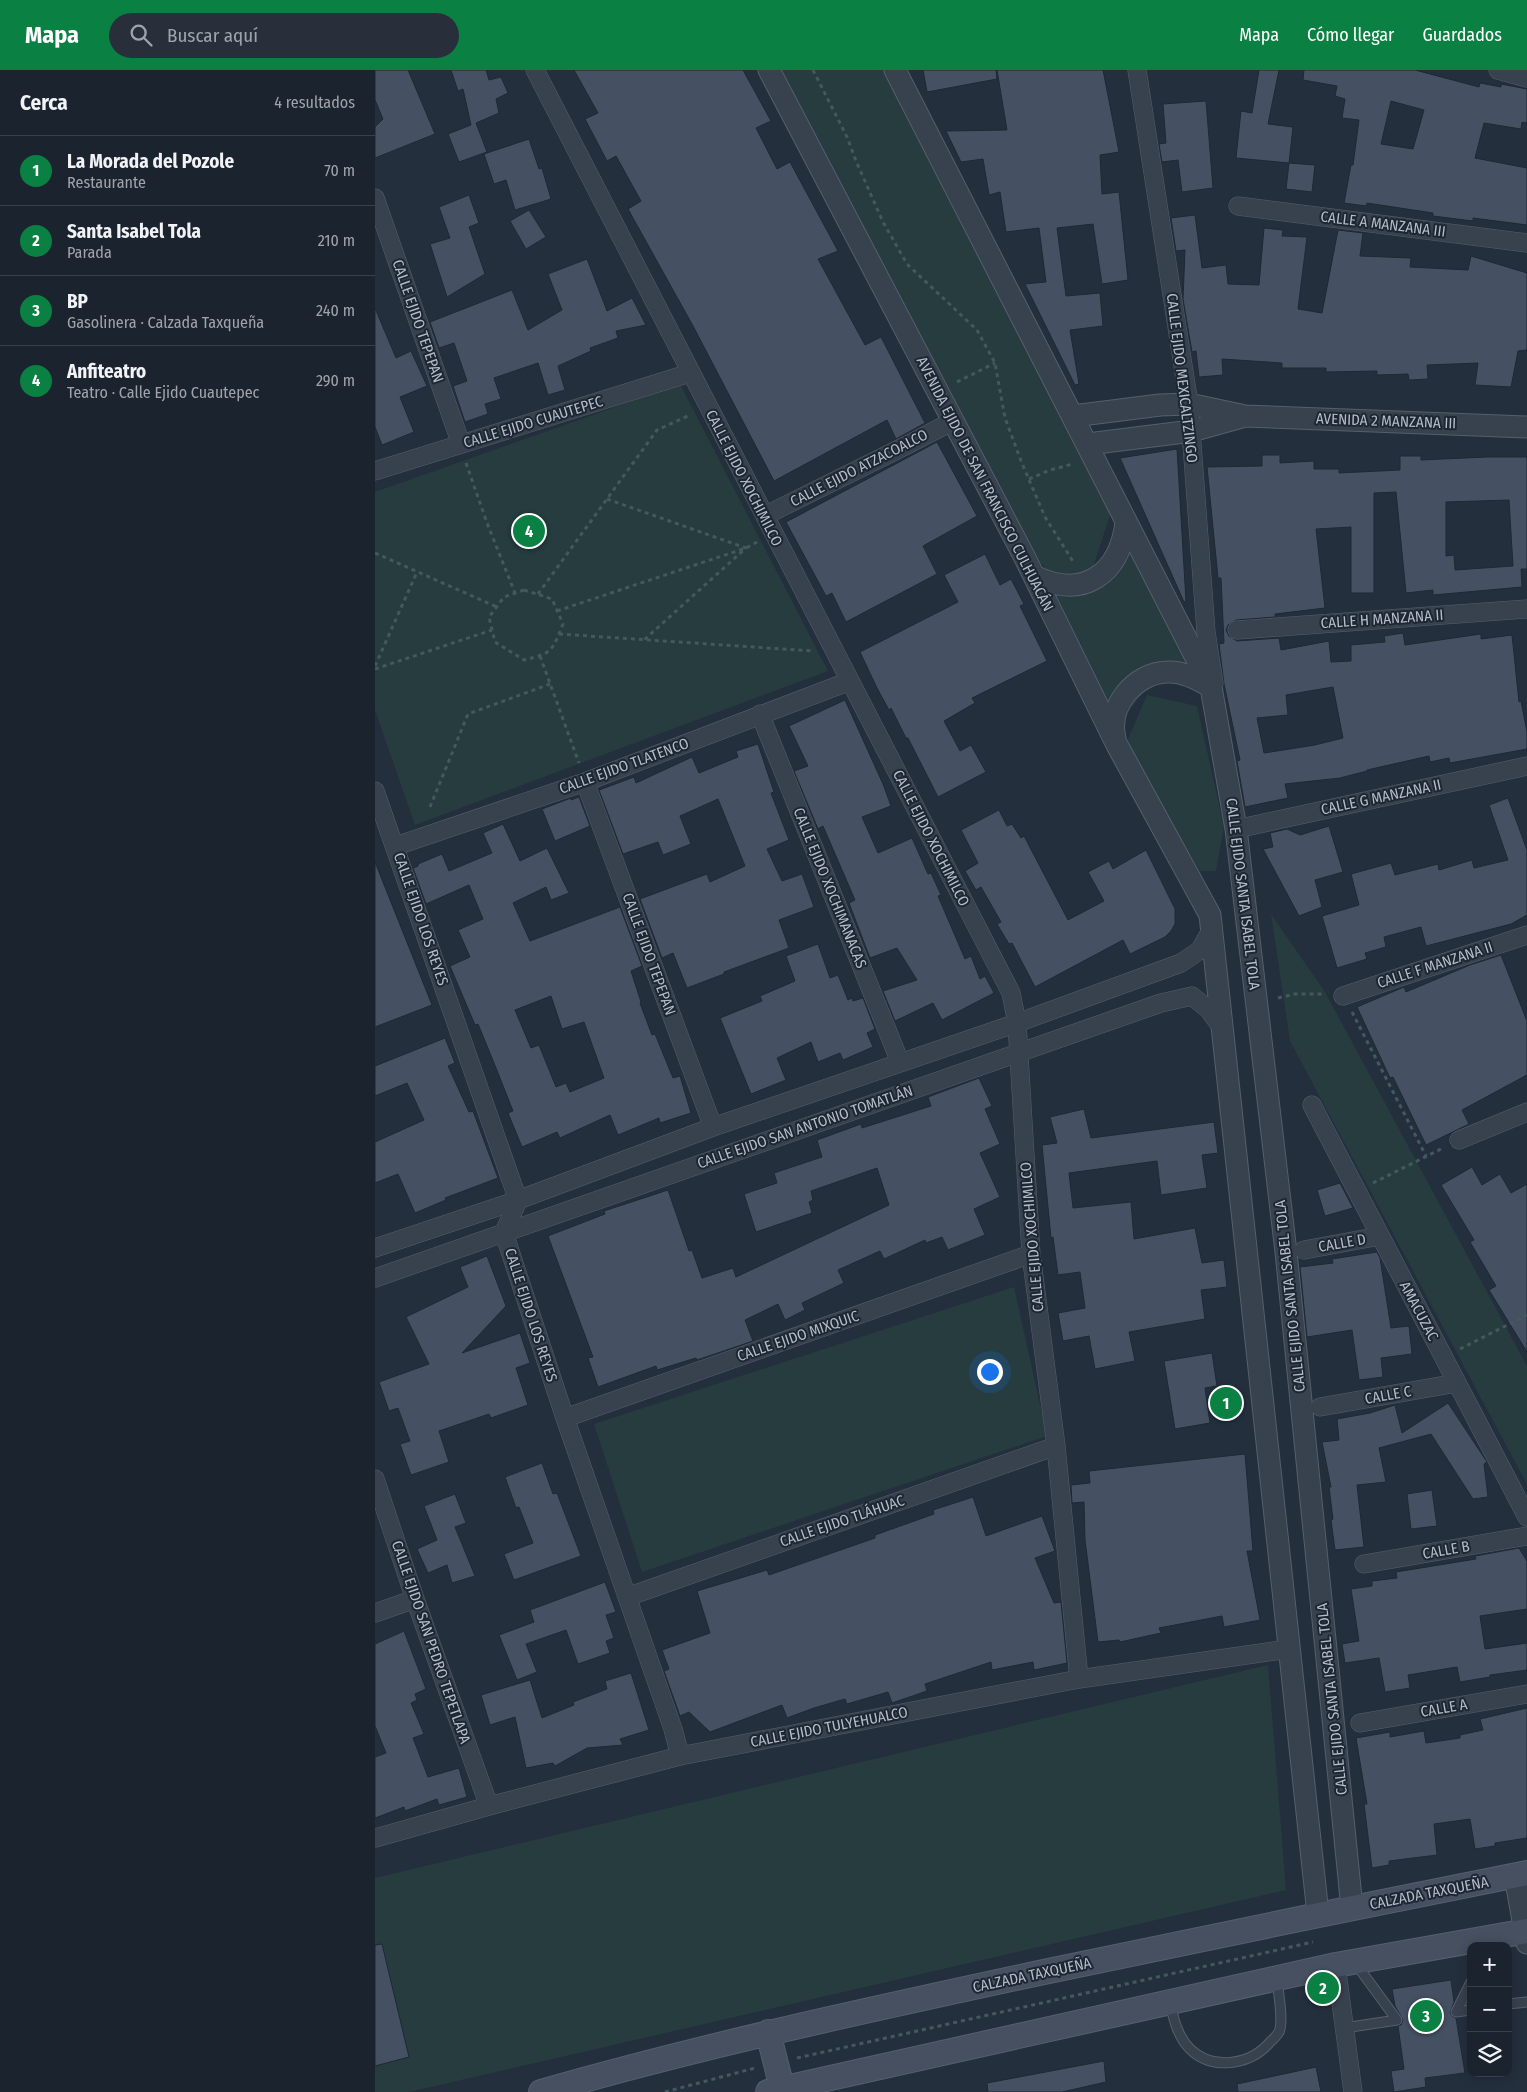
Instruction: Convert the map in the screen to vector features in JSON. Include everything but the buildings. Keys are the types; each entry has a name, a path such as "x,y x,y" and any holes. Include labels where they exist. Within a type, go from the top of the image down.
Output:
{"main road":[{"name":"CALZADA TAXQUEÑA","path":"541,2092 593,2081 768,2032 1317,1914 1521,1874"},
{"path":"768,2032 776,2063 775,2090 1346,1963 1526,1935"}],"street":[{"name":"CALLE EJIDO XOCHIMILCO","path":"535,70 707,407 765,514 773,534 1011,993 1017,1023 1031,1254 1056,1446 1079,1679"},
{"name":"AVENIDA EJIDO DE SAN FRANCISCO CULHUACÁN","path":"769,70 1034,576 1117,745 1202,898 1213,927"},
{"path":"895,70 1211,687"},
{"name":"CALLE EJIDO MEXICALTZINGO","path":"1137,70 1189,404 1206,632 1215,683 1211,687"},
{"path":"1498,70 1527,78"},
{"name":"CALLE EJIDO TEPEPAN","path":"375,198 461,444"},
{"name":"CALLE A MANZANA III","path":"1238,206 1527,243"},
{"name":"CALLE EJIDO CUAUTEPEC","path":"375,471 690,373"},
{"name":"AVENIDA 2 MANZANA III","path":"1073,416 1160,405 1189,404 1245,416 1527,427"},
{"name":"AVENIDA 2 MANZANA III","path":"1092,453 1191,431 1245,416"},
{"name":"CALLE EJIDO ATZACOALCO","path":"765,514 909,444 953,420"},
{"path":"1034,576 1059,585 1073,585 1086,582 1108,569 1116,559 1121,547 1126,523"},
{"name":"CALLE H MANZANA II","path":"1237,630 1527,609"},
{"path":"1117,745 1114,726 1118,706 1133,685 1144,678 1166,672 1177,673 1189,675 1211,687"},
{"name":"CALLE EJIDO TLATENCO","path":"396,846 585,782 850,681"},
{"name":"CALLE EJIDO SANTA ISABEL TOLA","path":"1211,687 1236,829 1286,1252 1352,1908"},
{"name":"CALLE EJIDO XOCHIMANACAS","path":"760,714 900,1062"},
{"name":"CALLE G MANZANA II","path":"1236,829 1527,766"},
{"name":"CALLE EJIDO TEPEPAN","path":"585,782 713,1126"},
{"name":"CALLE EJIDO LOS REYES","path":"375,791 396,846 518,1200 504,1233 565,1418 673,1729 680,1756"},
{"path":"1213,927 1317,1914"},
{"name":"CALLE EJIDO SAN ANTONIO TOMATLÁN","path":"375,1248 518,1200 713,1126 1017,1023 1181,963 1201,950 1213,927"},
{"name":"CALLE F MANZANA II","path":"1343,996 1527,935"},
{"name":"CALLE EJIDO SAN ANTONIO TOMATLÁN","path":"375,1278 1019,1051 1161,1003 1191,996 1209,1010 1223,1031"},
{"name":"AMACUZAC","path":"1313,1105 1527,1517"},
{"path":"1459,1140 1527,1112"},
{"name":"CALLE D","path":"1304,1250 1380,1236"},
{"name":"CALLE EJIDO MIXQUIC","path":"565,1418 1031,1254"},
{"name":"CALLE C","path":"1320,1407 1457,1383"},
{"name":"CALLE EJIDO TLÁHUAC","path":"627,1597 1056,1446"},
{"name":"CALLE EJIDO SAN PEDRO TEPETLAPA","path":"375,1478 415,1599 489,1806"},
{"name":"CALLE B","path":"1364,1564 1527,1536"},
{"path":"375,1612 415,1599"},
{"name":"CALLE EJIDO TULYEHUALCO","path":"375,1838 680,1756 1079,1679 1289,1649"},
{"name":"CALLE A","path":"1360,1723 1527,1694"},
{"path":"1521,1874 1526,1935"},
{"path":"1346,1963 1344,2028 1353,2092"}],"lane":[{"path":"1344,2028 1397,2020 1346,1963"},
{"path":"1170,2002 1180,2035 1190,2049 1205,2059 1218,2063 1242,2061 1264,2050 1279,2032 1281,2021 1277,1979"},
{"path":"1467,1990 1455,2012 1467,2010"},
{"path":"1512,2004 1527,2002"}],"path":[{"path":"813,70 847,137 856,161 899,252 907,264 977,330 995,363 1005,418 1045,518 1086,582"},
{"path":"938,392 995,363"},
{"path":"538,594 657,430 707,407"},
{"path":"461,444 487,523 515,593"},
{"path":"1029,479 1050,470 1069,465 1092,453"},
{"path":"607,499 746,548"},
{"path":"557,611 746,548 773,534"},
{"path":"643,640 746,548"},
{"path":"375,553 497,607"},
{"path":"375,668 417,572"},
{"path":"524,590 538,594 552,599 563,624 554,647 540,656 523,660 495,642 489,618 504,596 524,590"},
{"path":"375,668 492,630"},
{"path":"559,634 818,651 834,650"},
{"path":"540,656 585,782"},
{"path":"430,807 468,714 550,684"},
{"path":"1257,1004 1295,994 1311,992 1343,996 1426,1156"},
{"path":"1357,1191 1459,1140"},
{"path":"1443,1357 1527,1315"},
{"path":"665,2092 776,2063 1321,1940 1317,1914"},
{"path":"1071,1966 1080,2022"}],"green space":[{"path":"779,70 894,70 1115,500 1093,567 1074,574 1102,580 1119,519 1200,689 1154,679 1116,727 1039,566 1045,567 1029,553"},
{"path":"680,384 828,671 415,825 375,710 375,492"},
{"path":"1147,695 1197,706 1224,827 1216,871 1200,871 1126,744"},
{"path":"1271,914 1325,992 1527,1366 1527,1484 1290,1041"},
{"path":"1014,1287 1047,1436 642,1572 594,1424"},
{"path":"1268,1665 1286,1890 409,2092 375,2092 375,1878"}],"place":[{"name":"Anfiteatro","path":"529,531"},
{"name":"La Morada del Pozole","path":"1226,1403"},
{"name":"Santa Isabel Tola","path":"1323,1988"},
{"name":"BP","path":"1426,2016"}]}
